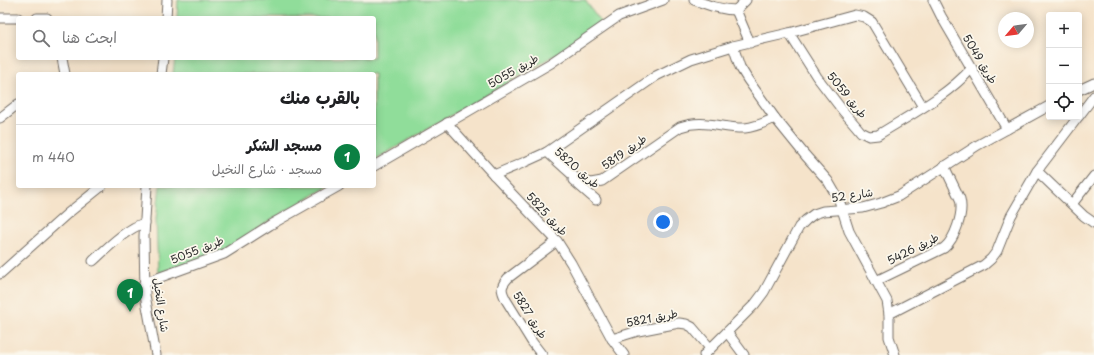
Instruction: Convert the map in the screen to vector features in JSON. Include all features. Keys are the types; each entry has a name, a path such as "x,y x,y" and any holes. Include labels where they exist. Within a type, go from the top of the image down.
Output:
{"street":[{"path":"166,16 167,0"},
{"name":"طريق 5055","path":"376,165 551,63 619,16 663,0"},
{"path":"694,0 728,10 736,10 746,0"},
{"name":"طريق 5049","path":"933,0 1008,128"},
{"path":"736,10 750,43"},
{"path":"494,175 545,153 656,76 691,59 733,46 750,43 855,15 864,17 872,22 923,107"},
{"path":"0,18 16,18"},
{"name":"طريق 5059","path":"789,33 817,77 843,111 861,132 870,136 878,135 923,107 954,86 972,68"},
{"path":"733,46 740,67 775,118 828,181 839,200 849,231 887,301 889,337 895,355"},
{"path":"62,60 65,72"},
{"path":"161,72 163,60"},
{"path":"1082,88 1094,82"},
{"path":"1082,112 1094,96"},
{"path":"0,118 16,106"},
{"name":"شارع 52","path":"707,352 755,304 764,292 799,227 814,214 823,211 863,208 899,196 978,145 1046,108"},
{"name":"طريق 5819","path":"545,153 579,181 591,183 602,181 607,178 680,127 688,124 696,123 744,128 754,127 775,118"},
{"path":"888,314 984,265 992,259 1002,241 1011,216 1037,171 1076,120"},
{"name":"طريق 5825","path":"447,123 557,241 571,263 612,339 624,355"},
{"name":"طريق 5820","path":"545,153 596,200"},
{"name":"طريق 5426","path":"876,281 944,248 951,241 960,215 962,204 944,166"},
{"path":"1037,171 1084,216 1094,223"},
{"path":"1072,204 1094,176"},
{"path":"0,274 67,214 100,188"},
{"name":"شارع النخيل","path":"147,188 144,283 156,355"},
{"name":"طريق 5055","path":"144,283 224,254 270,225 335,188"},
{"path":"93,261 130,230 137,225 145,223"},
{"name":"طريق 5827","path":"542,355 532,342 506,300 501,288 503,283 508,278 557,241"},
{"name":"طريق 5821","path":"612,339 638,331 680,323 692,327 707,352"},
{"path":"727,332 744,355"}],"green space":[{"path":"178,0 585,0 601,22 564,50 376,159 376,72 173,72 175,60 376,60 376,16 177,16"},
{"path":"160,188 326,188 219,253 158,273 156,219"}],"place":[{"name":"مسجد الشكر","path":"130,312"}]}
